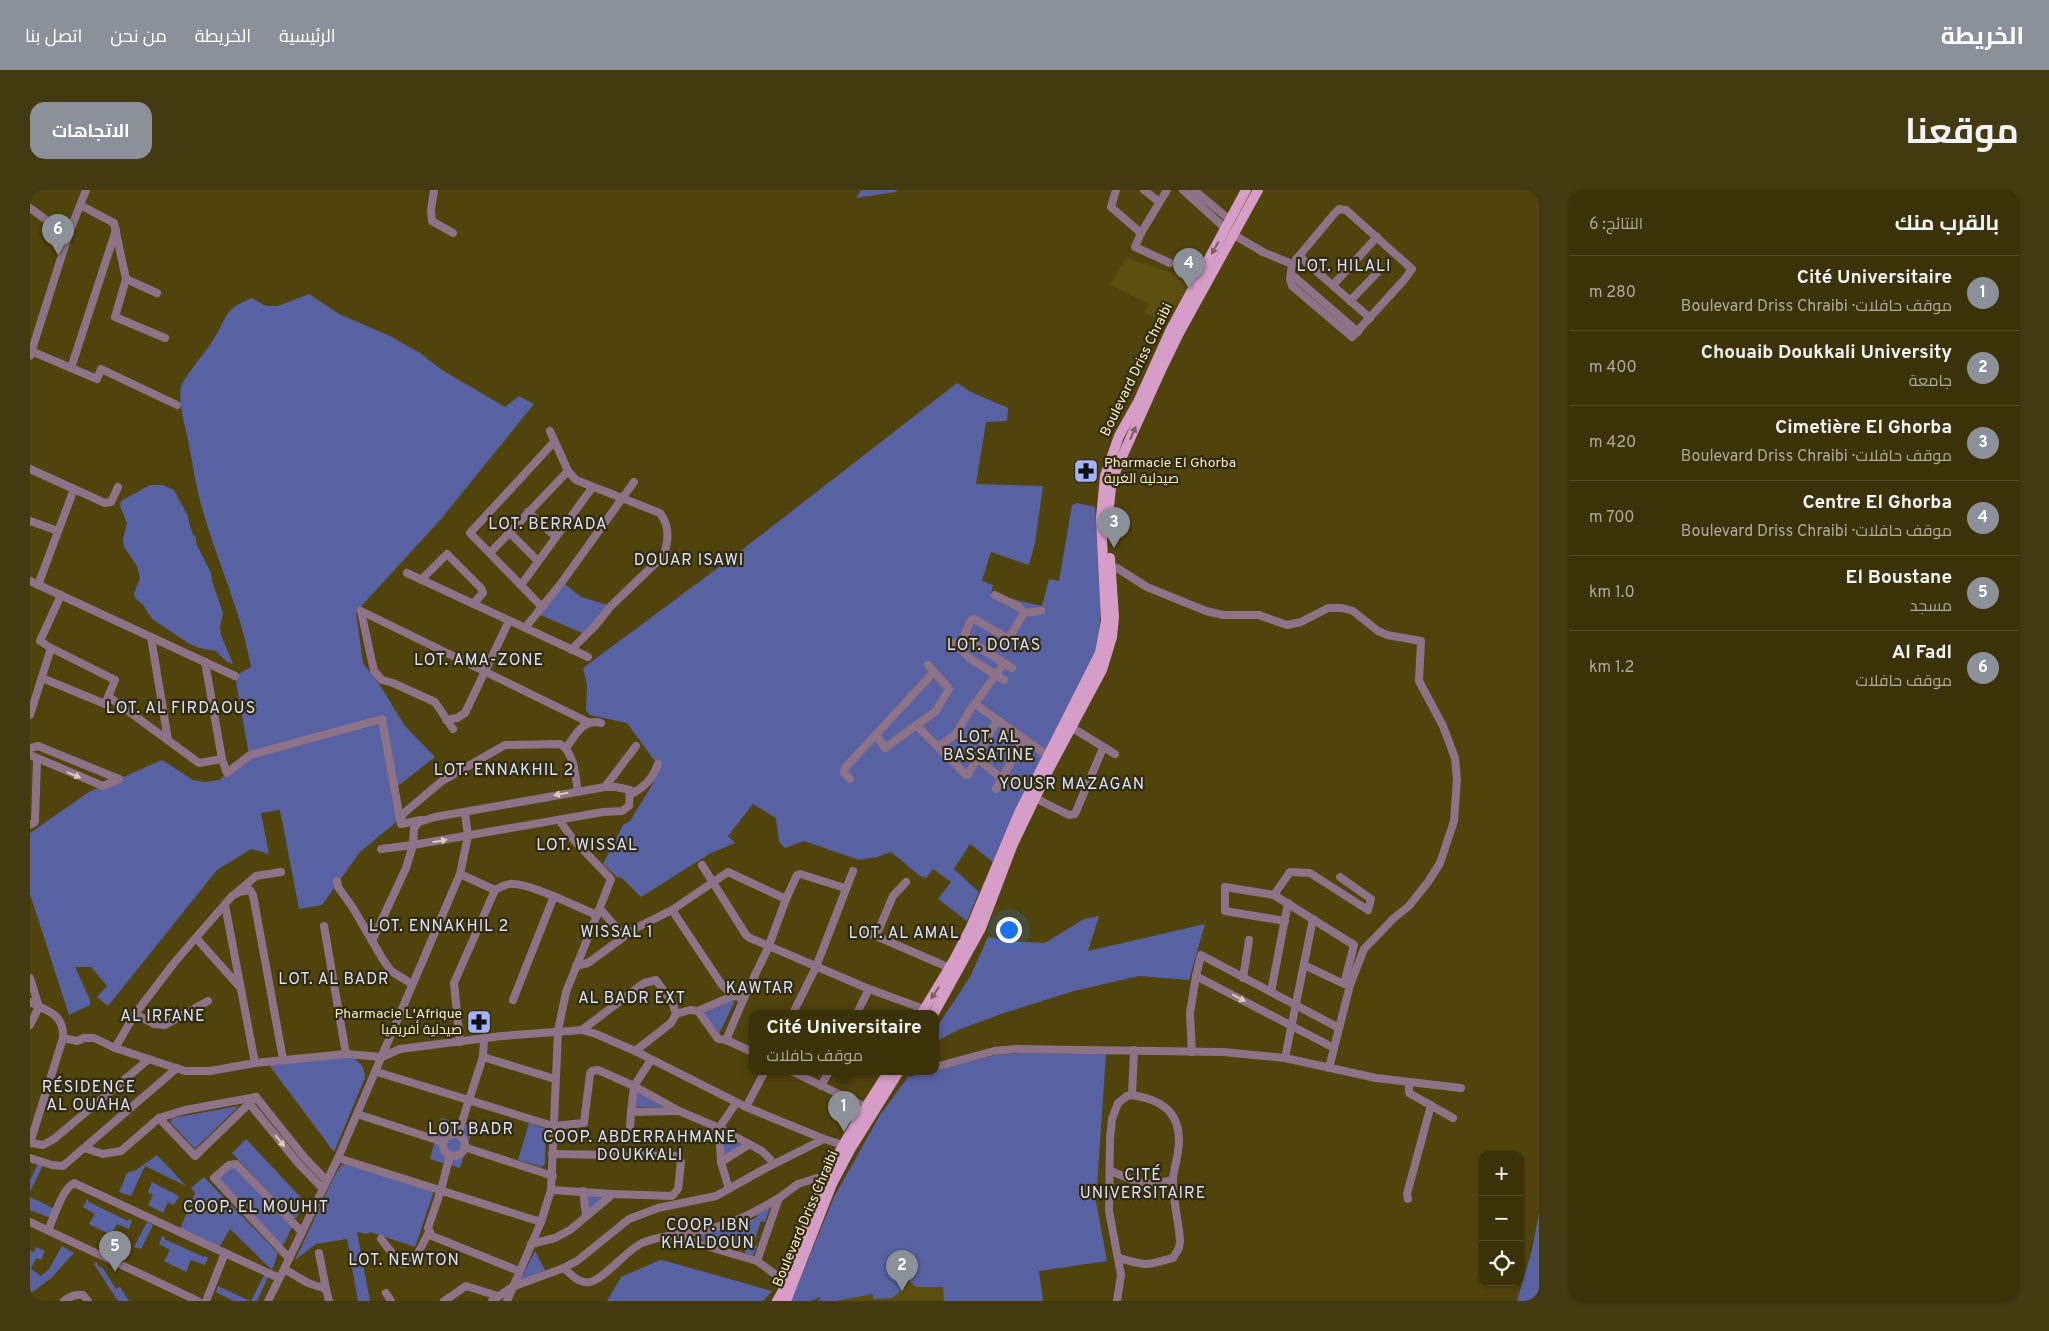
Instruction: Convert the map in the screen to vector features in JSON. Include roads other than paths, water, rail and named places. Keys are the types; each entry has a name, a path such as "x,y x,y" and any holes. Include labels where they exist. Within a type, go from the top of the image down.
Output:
{"main road":[{"name":"Boulevard Driss Chraibi","path":"1009,843 1035,798 1102,670 1108,654 1114,617 1101,518 1105,476 1119,436 1230,228 1246,190"},
{"name":"Boulevard Driss Chraibi","path":"1230,228 1258,190"},
{"name":"Boulevard Driss Chraibi","path":"928,1010 971,927 1047,755 1100,654 1106,621 1111,567 1108,508 1116,470 1175,331"},
{"name":"Boulevard Driss Chraibi","path":"928,1010 980,928 1002,860"},
{"name":"Boulevard Driss Chraibi","path":"777,1301 787,1284 825,1180 886,1075"},
{"name":"Boulevard Driss Chraibi","path":"786,1301 832,1184 843,1147 896,1075"}],"street":[{"path":"86,190 68,236 31,353 97,379 101,369 177,405"},
{"path":"434,190 430,216 432,221 453,233"},
{"path":"1116,190 1111,207 1140,233"},
{"path":"1144,190 1159,202"},
{"path":"1167,190 1140,233 1135,248 1170,263"},
{"path":"1183,190 1194,192 1230,228 1263,252 1292,264"},
{"path":"80,205 114,223 126,278 115,317 165,338"},
{"path":"30,208 68,236"},
{"path":"1340,209 1346,210 1412,269 1352,337 1292,286 1290,274 1292,264 1299,256 1340,209"},
{"path":"71,368 116,230"},
{"path":"1333,285 1377,237"},
{"path":"1299,256 1370,318"},
{"path":"1350,301 1377,273"},
{"path":"126,278 156,292"},
{"path":"550,431 568,471 576,480 592,488 660,513 666,520 668,534 667,546 663,556 611,606 596,626 571,650"},
{"path":"542,606 470,533 554,442"},
{"path":"30,469 105,503 111,502 118,487"},
{"path":"490,553 568,471"},
{"path":"525,628 634,482"},
{"path":"521,585 555,536 592,488"},
{"path":"38,585 74,489"},
{"path":"528,512 555,536"},
{"path":"30,520 58,531"},
{"path":"510,532 538,561"},
{"path":"421,580 447,554 481,588 483,593 473,604"},
{"path":"1111,567 1117,568 1147,587 1206,611 1223,614 1259,615 1288,625 1301,622 1328,608 1342,608 1353,611 1378,631 1387,635 1421,641 1419,681 1443,726 1454,758 1457,779 1454,821 1440,863 1428,882 1409,906 1394,918 1364,949 1350,985 1329,1068"},
{"path":"407,574 588,657"},
{"path":"30,581 235,676"},
{"path":"42,678 105,704 116,680 40,641 61,595"},
{"path":"995,595 1019,607 1024,613"},
{"path":"453,729 435,702 393,682 382,680 374,671 361,611 588,722 600,723"},
{"path":"1024,613 1040,611"},
{"path":"1012,668 974,644 965,634 965,631 971,620 978,620 1009,638 1024,613"},
{"path":"446,720 457,718 465,713 509,621"},
{"path":"151,637 168,740"},
{"path":"955,643 969,658 1004,680"},
{"path":"30,715 51,648"},
{"path":"205,662 222,759 227,772 250,755 382,719 401,822"},
{"path":"938,747 956,734 973,704 976,704 1004,663"},
{"path":"876,735 885,748 936,711 949,689 928,664"},
{"path":"850,779 844,773 845,768 934,672"},
{"path":"109,697 199,763 222,759"},
{"path":"976,704 1047,755"},
{"path":"916,725 968,775 998,720"},
{"path":"566,748 588,722"},
{"path":"1071,727 1115,754"},
{"path":"996,788 1024,738"},
{"path":"401,822 404,813 442,781 506,745 560,744 571,754 578,792"},
{"path":"30,748 38,746 120,779 103,786 30,755"},
{"path":"605,787 636,746"},
{"path":"1035,798 1069,815 1075,814 1104,748"},
{"path":"977,758 1002,779"},
{"path":"30,825 35,822 38,760"},
{"path":"631,794 643,788 653,777 658,764"},
{"path":"381,849 622,811 629,806 631,794 627,788 605,787 465,813 401,822"},
{"path":"268,1301 338,1158 377,1072 412,984 460,874 468,836 465,813"},
{"path":"372,941 406,868 416,824 427,819"},
{"path":"507,1301 541,1222 551,1190 558,1031 566,992 611,879 573,839 559,820"},
{"path":"702,865 746,935 768,948 922,1010"},
{"path":"794,1010 816,967 853,871"},
{"path":"115,1048 135,1014 234,894 256,876 281,872"},
{"path":"576,966 588,963 636,928 672,910 728,872 786,899"},
{"path":"1274,895 1290,872 1310,873 1368,910 1371,900 1340,877"},
{"path":"460,874 494,890 513,884 598,912 624,936"},
{"path":"726,1040 768,948 794,880 800,874 846,888"},
{"path":"337,881 338,887 391,971 412,984"},
{"path":"876,936 893,896 906,882"},
{"path":"1285,921 1224,911 1225,888 1274,895 1354,945 1344,984 1304,965"},
{"path":"460,1042 454,983 494,890"},
{"path":"234,894 252,891 283,1059"},
{"path":"512,1000 554,896"},
{"path":"1271,992 1288,903"},
{"path":"225,905 255,1064"},
{"path":"672,910 713,972 733,996"},
{"path":"1285,1058 1313,920"},
{"path":"324,926 346,1054"},
{"path":"862,930 950,968"},
{"path":"196,938 241,988"},
{"path":"1243,978 1248,940"},
{"path":"1192,1052 1190,1013 1196,976 1202,955 1340,1028"},
{"path":"1196,976 1334,1048"},
{"path":"30,978 39,1007 30,1025"},
{"path":"582,1030 644,983 654,979 659,981 673,1004 676,1014"},
{"path":"859,1010 870,989"},
{"path":"635,1051 671,1023 676,1014 690,1010 698,1011 733,996 744,998"},
{"path":"135,1014 154,1024 165,1025 208,1001"},
{"path":"30,1002 60,1020 63,1024 64,1038 30,1143 42,1145 54,1139 149,1059"},
{"path":"698,1011 714,1035 749,1050"},
{"path":"64,1038 77,1041 84,1038 94,1038 115,1048 177,1068 196,1072 283,1059 346,1054 382,1057 400,1049 582,1030 635,1051 736,1103 843,1147"},
{"path":"458,1134 483,1057 484,1039"},
{"path":"939,1066 994,1051 1016,1048 1223,1052 1285,1058 1376,1078 1461,1088"},
{"path":"1132,1095 1134,1050"},
{"path":"483,1057 555,1079"},
{"path":"630,1128 634,1086 651,1060"},
{"path":"30,1158 52,1165 63,1166 177,1068"},
{"path":"377,1072 553,1126 584,1123 589,1081 592,1071 598,1070 634,1086 679,1111 719,1128 762,1151 770,1159"},
{"path":"746,1107 763,1075"},
{"path":"798,1075 866,1107"},
{"path":"821,1086 827,1075"},
{"path":"1409,1082 1409,1093 1453,1118"},
{"path":"1117,1301 1121,1281 1119,1258 1111,1228 1109,1211 1112,1119 1118,1103 1127,1096 1132,1095 1157,1101 1172,1114 1179,1140 1173,1180 1180,1241 1177,1253 1173,1258 1146,1266 1119,1258"},
{"path":"84,1148 103,1154 121,1151 159,1118 185,1110 256,1097"},
{"path":"159,1118 195,1156 256,1097"},
{"path":"256,1097 304,1157 326,1180"},
{"path":"729,1189 721,1162 719,1128 736,1103"},
{"path":"249,1104 298,1164 323,1189"},
{"path":"1408,1199 1407,1194 1431,1105"},
{"path":"632,1112 679,1111"},
{"path":"357,1114 443,1142"},
{"path":"443,1142 449,1135 458,1134"},
{"path":"450,1155 460,1153 464,1147 464,1141 458,1134"},
{"path":"444,1301 466,1286 495,1299 512,1287 577,1261 630,1219 658,1208 716,1196 824,1139"},
{"path":"443,1142 444,1148 450,1155"},
{"path":"721,1162 748,1145"},
{"path":"464,1147 553,1176"},
{"path":"551,1190 672,1196 678,1189 681,1162 675,1156 552,1154"},
{"path":"381,1239 400,1263 404,1264 417,1255 429,1232 428,1228 450,1155"},
{"path":"298,1164 304,1157"},
{"path":"338,1158 541,1222"},
{"path":"289,1258 214,1178 229,1165 236,1164 302,1232"},
{"path":"1110,1171 1139,1184 1148,1185 1173,1180"},
{"path":"567,1271 577,1280 589,1282 595,1280 634,1248 648,1242 699,1231 740,1219 778,1198 798,1184 817,1178 825,1180"},
{"path":"48,1230 64,1194 69,1185 74,1183 279,1278"},
{"path":"583,1191 586,1216"},
{"path":"531,1244 555,1238 570,1230 613,1194"},
{"path":"757,1261 778,1198"},
{"path":"30,1222 198,1301"},
{"path":"698,1243 699,1231"},
{"path":"429,1232 437,1239 519,1271"},
{"path":"671,1236 757,1261 787,1284"},
{"path":"206,1301 225,1253"},
{"path":"319,1253 329,1301"},
{"path":"284,1269 308,1283 326,1289"},
{"path":"386,1293 391,1301"},
{"path":"64,1301 71,1296 83,1295 88,1301"}],"place":[{"name":"Al Fadl","path":"58,255"},
{"name":"Centre El Ghorba","path":"1189,289"},
{"name":"Pharmacie El Ghorba صيدلية الغربة","path":"1086,471"},
{"name":"Cimetière El Ghorba","path":"1114,548"},
{"name":"Pharmacie L'Afrique صيدلية أفريقيا","path":"479,1022"},
{"name":"Cité Universitaire","path":"844,1132"},
{"name":"El Boustane","path":"115,1272"},
{"name":"Chouaib Doukkali University","path":"902,1291"}],"district":[{"name":"LOT. HILALI","path":"1344,267"},
{"name":"LOT. BERRADA","path":"548,525"},
{"name":"DOUAR ISAWI","path":"689,561"},
{"name":"LOT. DOTAS","path":"994,646"},
{"name":"LOT. AMA-ZONE","path":"479,661"},
{"name":"LOT. AL FIRDAOUS","path":"181,709"},
{"name":"LOT. AL BASSATINE","path":"989,747"},
{"name":"LOT. ENNAKHIL 2","path":"504,771"},
{"name":"YOUSR MAZAGAN","path":"1072,785"},
{"name":"LOT. WISSAL","path":"587,846"},
{"name":"LOT. ENNAKHIL 2","path":"439,927"},
{"name":"WISSAL 1","path":"617,933"},
{"name":"LOT. AL AMAL","path":"904,934"},
{"name":"LOT. AL BADR","path":"334,980"},
{"name":"KAWTAR","path":"760,989"},
{"name":"AL BADR EXT","path":"632,999"},
{"name":"AL IRFANE","path":"163,1017"},
{"name":"RÉSIDENCE AL OUAHA","path":"89,1097"},
{"name":"LOT. BADR","path":"471,1130"},
{"name":"COOP. ABDERRAHMANE DOUKKALI","path":"640,1147"},
{"name":"CITÉ UNIVERSITAIRE","path":"1143,1185"},
{"name":"COOP. EL MOUHIT","path":"256,1208"},
{"name":"COOP. IBN KHALDOUN","path":"708,1235"},
{"name":"LOT. NEWTON","path":"404,1261"}]}
